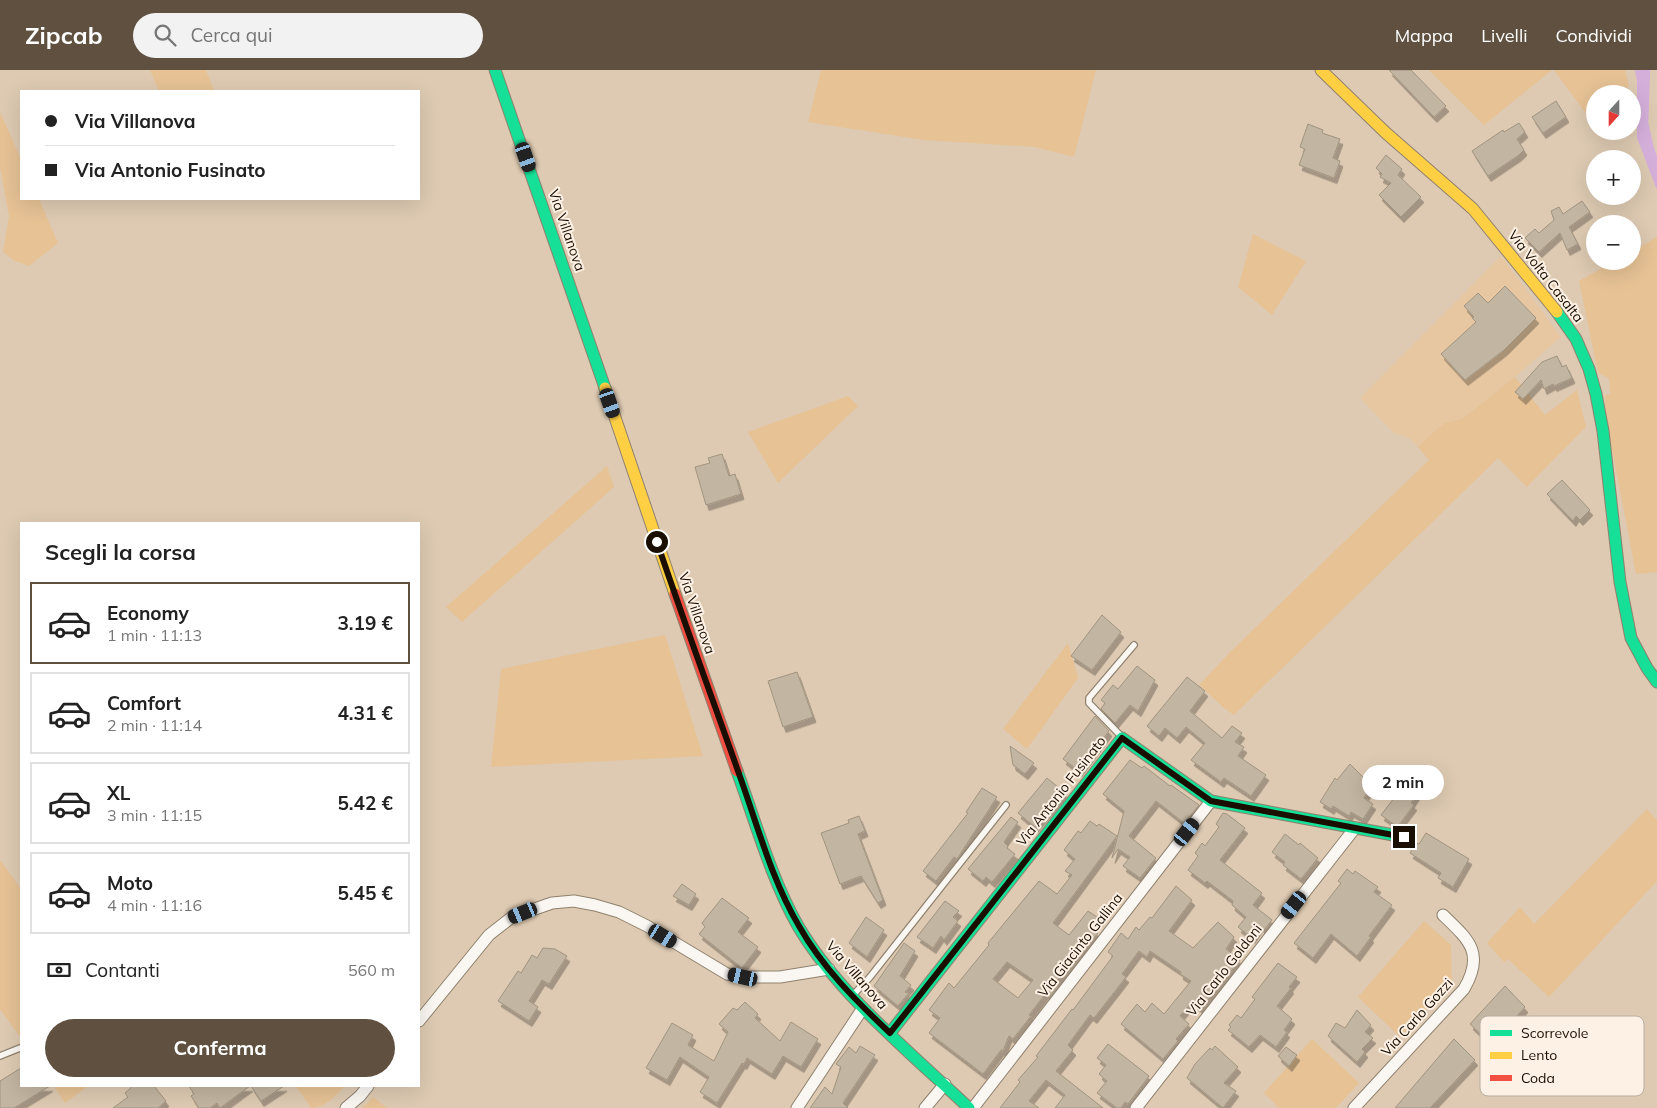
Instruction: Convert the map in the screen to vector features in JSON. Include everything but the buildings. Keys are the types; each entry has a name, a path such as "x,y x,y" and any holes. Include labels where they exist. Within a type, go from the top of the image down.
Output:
{"street":[{"name":"Via Villanova","path":"495,70 560,253 703,677 780,890 799,927 829,969 863,1008 969,1108"},
{"name":"Via Volta Casalta","path":"1321,70 1386,133 1473,210 1544,294 1576,339 1596,394 1603,431 1620,582 1631,638 1657,682"},
{"name":"Via Antonio Fusinato","path":"890,1033 1122,738 1211,801 1404,837"},
{"name":"Via Giacinto Gallina","path":"973,1108 1211,801"},
{"name":"Via Carlo Goldoni","path":"1136,1108 1355,828"},
{"path":"420,1020 488,935 512,917 552,903 574,901 595,904 620,912 727,974 743,977 780,977 829,969"},
{"name":"Via Carlo Gozzi","path":"1354,1108 1464,989 1472,976 1473,952 1467,938 1443,915"},
{"path":"797,1108 863,1008"},
{"path":"925,1108 945,1084"},
{"path":"346,1108 367,1087"}],"lane":[{"name":"Via Antonio Fusinato","path":"1122,738 1089,703 1089,698 1134,645"},
{"path":"853,996 1006,805"},
{"path":"0,1056 20,1048"}],"shaded area":[{"path":"150,70 206,70 214,90 159,90"},
{"path":"821,70 1096,70 1074,157 1035,147 924,140 808,122"},
{"path":"1429,70 1552,70 1484,125"},
{"path":"1554,70 1625,70 1629,85 1586,85 1586,114"},
{"path":"1635,70 1648,70 1646,123 1657,163 1657,190 1638,140 1641,140 1641,85 1637,85"},
{"path":"0,112 20,157 20,200 39,200 58,243 29,266 13,260 3,252 9,216 0,167"},
{"path":"1253,234 1306,261 1272,315 1238,287"},
{"path":"1657,237 1657,572 1636,574 1606,418 1605,395 1610,394 1609,378 1598,373 1579,281 1598,270 1641,270 1641,246"},
{"path":"1501,256 1561,337 1462,419 1444,423 1418,447 1409,438 1394,433 1360,398"},
{"path":"1515,377 1545,415 1577,390 1586,427 1527,487 1498,458 1234,715 1199,685 1230,652 1429,460 1418,447 1444,423 1462,419"},
{"path":"848,396 858,406 778,483 748,432"},
{"path":"607,466 614,487 462,622 446,607"},
{"path":"665,635 703,756 491,767 501,669"},
{"path":"1068,643 1078,678 1027,749 1003,729"},
{"path":"1647,809 1657,820 1657,881 1549,997 1508,959 1504,962 1487,943 1520,907 1534,924"},
{"path":"0,860 20,888 20,1037 0,1009"},
{"path":"1424,921 1451,945 1452,984 1400,1037 1358,997"},
{"path":"1312,1039 1359,1083 1336,1108 1279,1108 1264,1093"},
{"path":"55,1087 87,1087 65,1103"},
{"path":"297,1087 343,1087 330,1101 321,1106 311,1108"},
{"path":"373,1097 387,1108 362,1108"}],"waterway":[{"path":"1648,70 1646,123 1657,163"}],"traffic: fast":[{"path":"495,70 605,388"},
{"path":"1557,312 1576,339 1589,369 1596,394 1603,431 1620,582 1631,638 1657,682"},
{"path":"890,1033 1122,738 1211,801 1404,837"},
{"path":"737,771 764,850 788,908 814,951 834,976 877,1022 969,1108"}],"traffic: slow":[{"path":"1321,70 1386,133 1473,209 1557,312"},
{"path":"605,388 675,594"}],"traffic: jam":[{"path":"675,594 737,771"}],"route":[{"path":"657,542 703,677 780,890 799,927 827,967 863,1008 890,1033 1122,738 1211,801 1404,837"}]}
